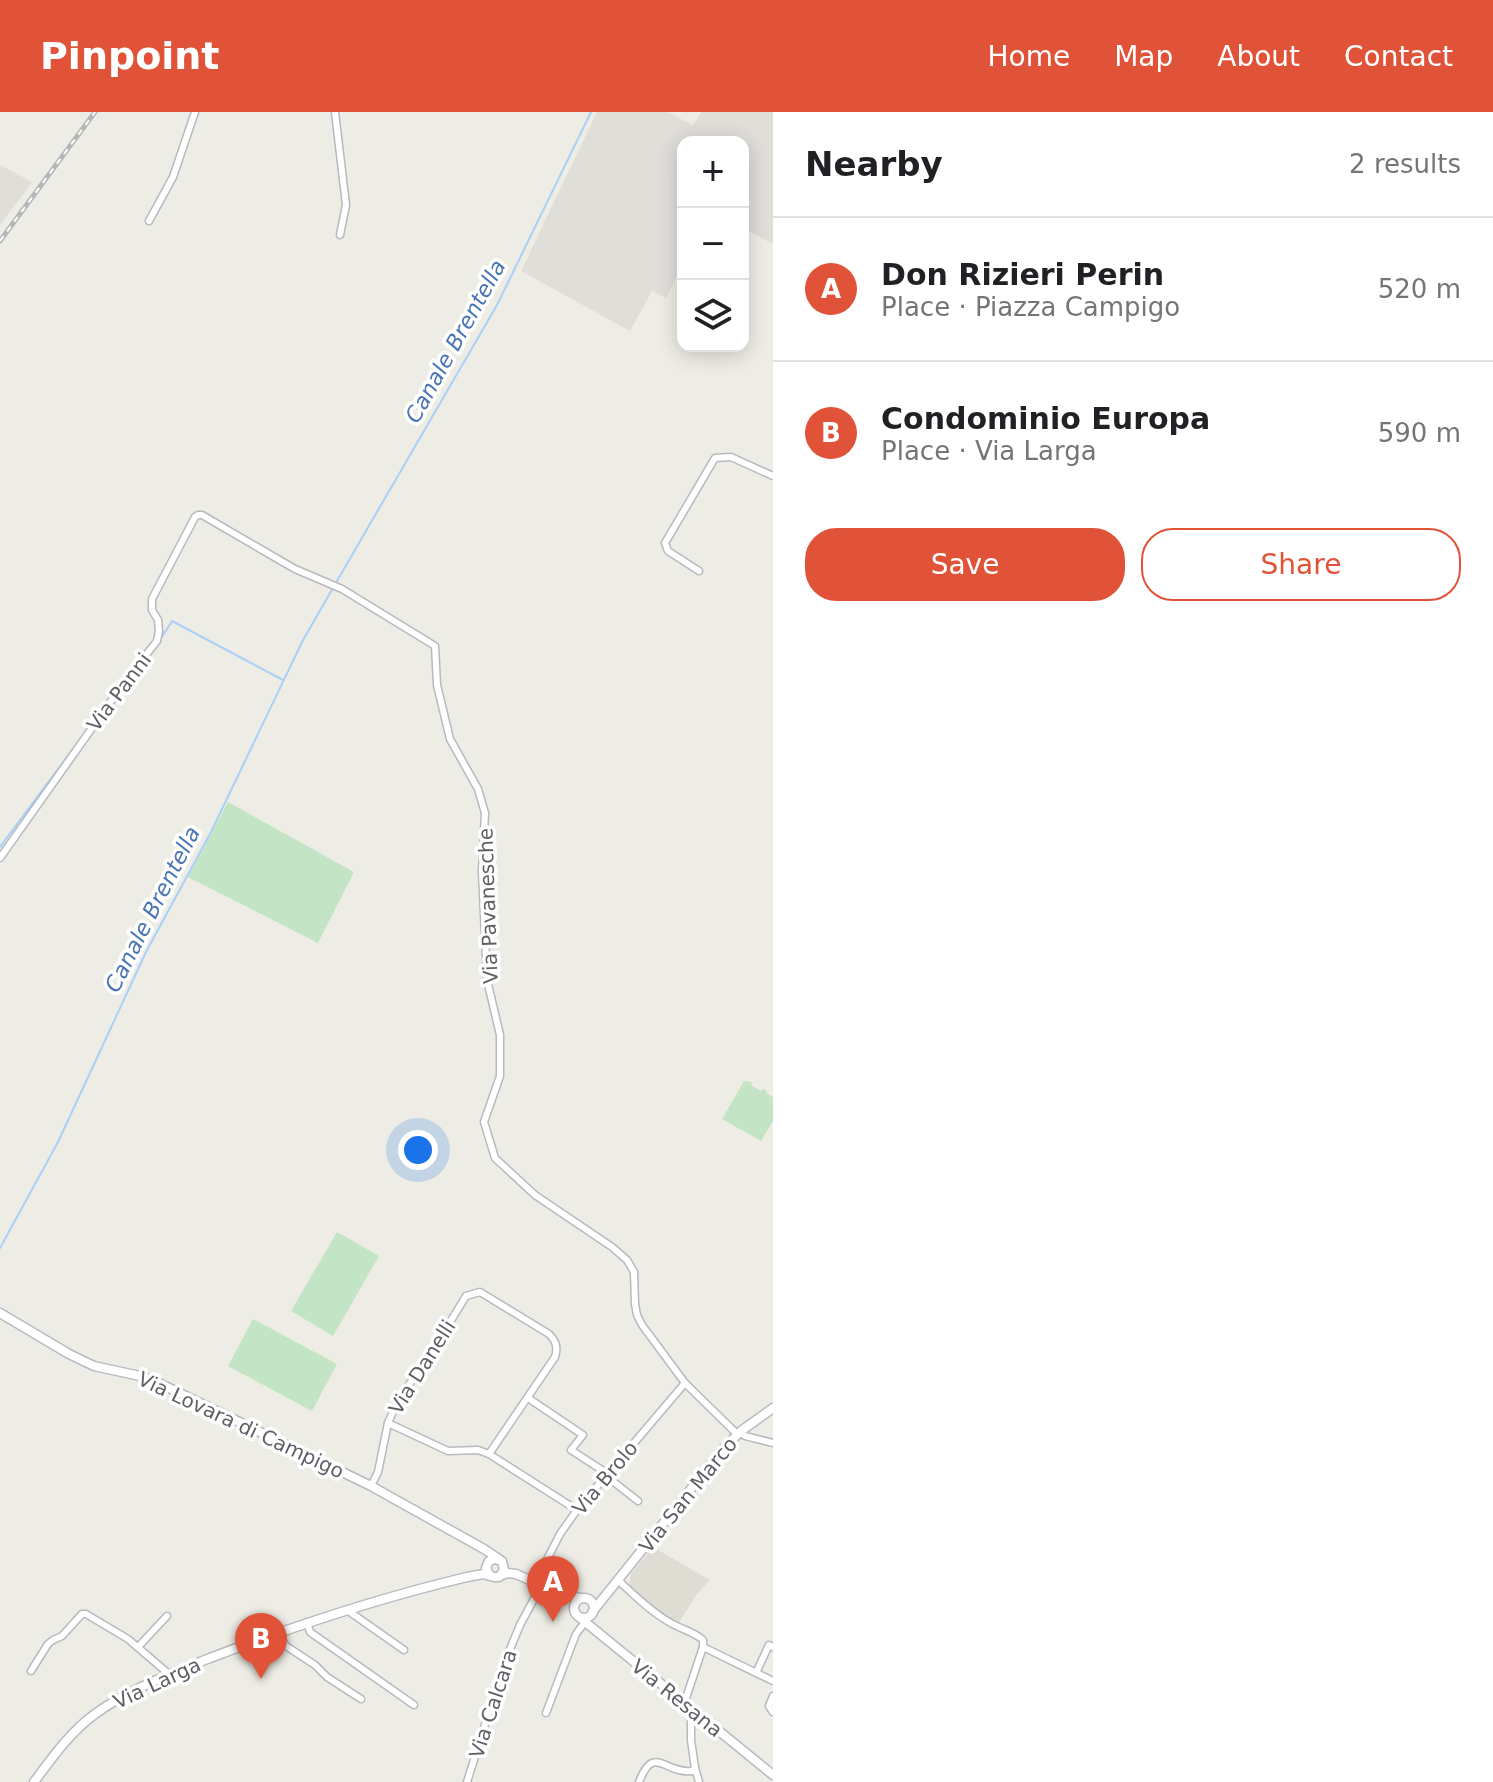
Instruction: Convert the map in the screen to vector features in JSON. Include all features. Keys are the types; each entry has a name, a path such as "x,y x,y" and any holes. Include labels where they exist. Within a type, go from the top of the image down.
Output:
{"street":[{"path":"149,221 173,177 195,112"},
{"path":"335,112 346,205 340,235"},
{"path":"699,571 668,551 665,543 715,458 731,457 773,476"},
{"name":"Via Panni","path":"0,858 157,641 158,620 152,610 152,599 198,515"},
{"name":"Via Pavanesche","path":"198,515 295,569 342,589 435,646 437,685 450,739 478,789 485,813 482,871 487,980 500,1035 500,1076 484,1122 495,1158 535,1195 627,1260 634,1272 635,1304 642,1325 685,1383 738,1433"},
{"name":"Via Danelli","path":"371,1486 378,1472 391,1413 466,1296 476,1292 486,1294 555,1340 555,1357 528,1398"},
{"name":"Via Lovara di Campigo","path":"0,1313 81,1360 161,1384 371,1486 536,1581 557,1591 584,1598"},
{"name":"Via Brolo","path":"536,1581 560,1534 577,1510 685,1383"},
{"path":"489,1454 528,1398 583,1435 571,1450 638,1501"},
{"name":"Via San Marco","path":"584,1615 619,1581 713,1460 738,1433 773,1408"},
{"path":"388,1423 448,1451 478,1450 489,1454 577,1510"},
{"path":"738,1433 773,1443"},
{"path":"478,1546 487,1554 487,1568 494,1577 501,1576 505,1568 500,1560 493,1559 487,1568"},
{"name":"Via Larga","path":"34,1782 66,1741 93,1715 119,1698 277,1632 487,1568"},
{"name":"Via Lovara di Campigo","path":"501,1576 512,1573 536,1581"},
{"name":"Via Calcara","path":"467,1782 504,1664 536,1581"},
{"path":"619,1581 660,1617 703,1640 688,1706 699,1782"},
{"name":"Via San Marco","path":"584,1598 610,1590"},
{"name":"Via Lovara di Campigo","path":"557,1591 584,1615"},
{"path":"546,1713 577,1633 578,1623 584,1615 575,1602 584,1598"},
{"name":"Via Resana","path":"584,1598 592,1602 584,1615 595,1629 773,1775"},
{"path":"347,1610 404,1650"},
{"path":"31,1671 48,1644 62,1636 82,1614 86,1614 117,1631 170,1675"},
{"path":"138,1647 167,1616"},
{"path":"307,1622 312,1633 414,1705"},
{"path":"277,1632 286,1646 361,1699"},
{"path":"756,1673 769,1645 773,1647"},
{"path":"703,1647 773,1681"},
{"path":"773,1696 769,1706 773,1712"},
{"path":"639,1782 650,1762 656,1761 684,1772 695,1768"}],"shaded area":[{"path":"597,112 667,112 693,125 701,112 773,112 773,244 749,231 749,136 677,136 677,277 666,298 652,291 630,331 521,271"},
{"path":"0,165 32,182 0,225"},
{"path":"653,1547 710,1580 678,1624 661,1614 629,1583 631,1574"}],"green space":[{"path":"228,802 354,872 318,943 188,877"},
{"path":"744,1081 752,1082 751,1085 773,1097 773,1121 761,1141 722,1119"},
{"path":"337,1232 379,1256 333,1336 291,1311"},
{"path":"253,1319 337,1364 312,1411 228,1366"}],"waterway":[{"name":"Canale Brentella","path":"337,581 497,305 591,112"},
{"name":"Canale Brentella","path":"0,1248 58,1142 146,952 211,832 303,640 333,588"},
{"path":"160,640 172,621 283,680"},
{"path":"97,725 150,657"},
{"path":"0,847 76,745"}],"railway":[{"path":"0,241 95,112"}],"place":[{"name":"Don Rizieri Perin","path":"553,1622"},
{"name":"Condominio Europa","path":"261,1679"}]}
